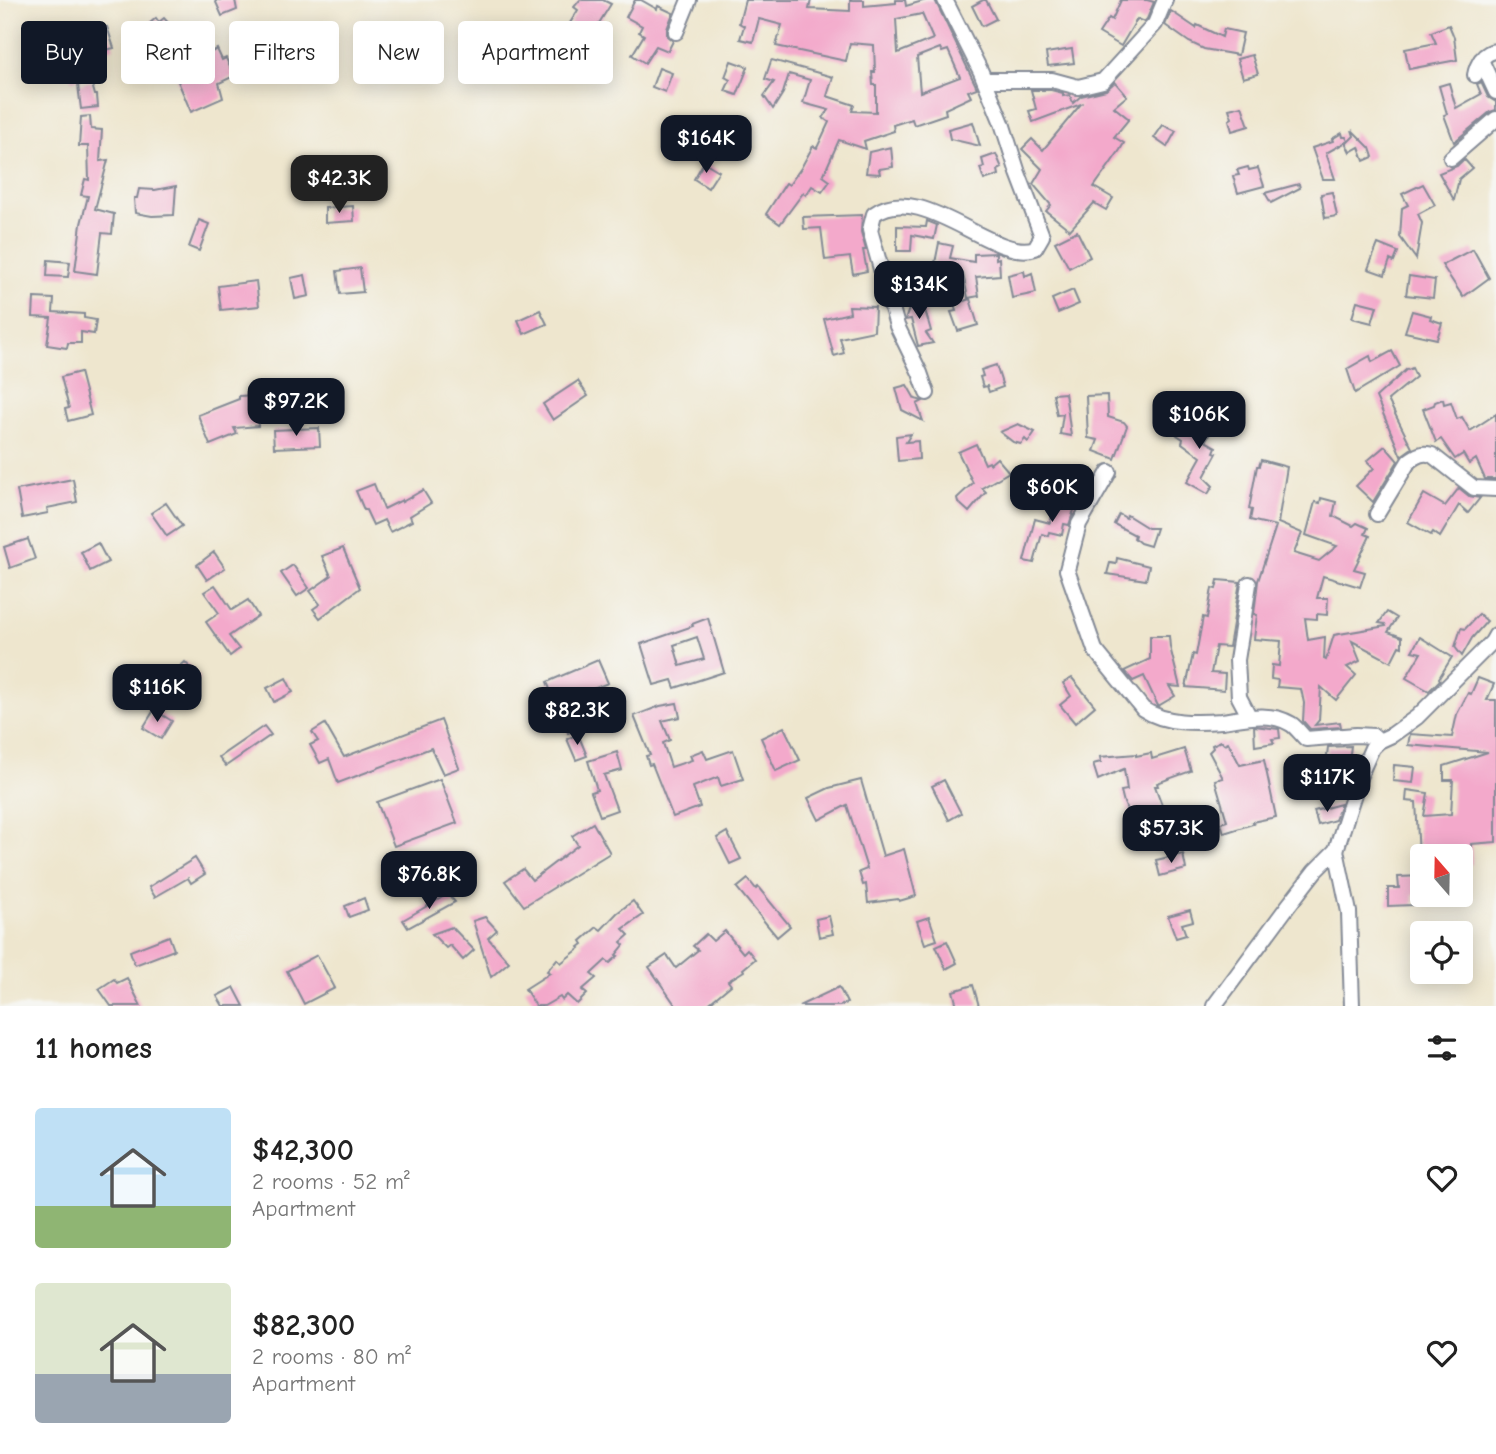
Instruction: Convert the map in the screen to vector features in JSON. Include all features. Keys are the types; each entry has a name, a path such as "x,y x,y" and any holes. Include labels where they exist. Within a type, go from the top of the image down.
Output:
{"street":[{"path":"676,32 689,0"},
{"path":"927,393 897,326 870,230 874,214 902,206 925,209 1021,251 1040,244 1041,230 985,80 945,0"},
{"path":"985,80 1052,80 1078,87 1103,81 1155,24 1165,0"},
{"path":"1475,75 1481,60 1496,51"},
{"path":"1481,60 1496,92"},
{"path":"1451,158 1496,119"},
{"path":"885,283 919,279 941,286"},
{"path":"1377,514 1409,461 1426,453 1474,488 1496,489"},
{"path":"1109,471 1079,524 1067,570 1095,650 1143,709 1160,719 1221,721 1249,716 1276,718 1292,724 1306,739 1356,735 1374,736 1378,741"},
{"path":"1249,584 1237,660 1238,697 1249,716"},
{"path":"1214,1006 1315,871 1336,850 1367,755 1378,741 1392,735 1417,717 1495,640"},
{"path":"1336,850 1349,912 1352,1006"}],"building":[{"path":"215,0 235,0 237,10 222,16"},
{"path":"580,0 603,0 611,4 600,21 571,21 578,10 574,7"},
{"path":"635,0 673,13 667,29 667,36 673,41 668,51 656,46 645,63 632,55 644,35 639,32 642,26 626,17"},
{"path":"745,0 811,0 809,9 850,11 850,0 864,0 864,6 905,0 906,6 935,0 977,88 968,91 971,97 945,109 946,114 914,125 912,119 893,125 894,131 864,141 866,149 839,140 823,176 830,181 822,192 812,186 806,195 803,193 780,224 766,214 786,183 789,185 801,168 813,146 817,148 829,122 823,118 829,110 803,103 810,80 789,74 783,93 773,109 764,96 774,82 765,79 771,61 833,77 827,96 854,105 852,111 876,112 876,85 873,85 872,72 875,72 874,45 850,43 846,61 776,46 782,25 759,19 753,42 740,39 744,26 739,23","holes":["922,14 933,39 898,53 896,19","940,48 942,52 948,50 960,77 920,92 917,57"]},
{"path":"986,0 996,19 982,26 972,6"},
{"path":"1121,0 1154,2 1147,19 1144,22 1137,19 1121,46 1099,33 1109,18 1112,20"},
{"path":"1171,11 1196,28 1197,25 1222,37 1224,29 1243,33 1238,55 1204,49 1189,42 1165,25"},
{"path":"1449,25 1454,37 1457,60 1409,69 1405,49 1436,43 1431,32"},
{"path":"107,27 114,48 107,50"},
{"path":"217,49 222,60 226,58 229,65 229,78 219,83 223,98 191,112 179,84 215,84"},
{"path":"1072,49 1074,63 1048,66 1046,53"},
{"path":"1252,55 1258,74 1243,78 1237,59"},
{"path":"731,61 748,67 737,95 725,91 730,80 725,77"},
{"path":"659,68 672,73 665,92 652,87"},
{"path":"1115,82 1127,96 1114,107 1129,119 1114,137 1124,143 1094,187 1113,198 1106,210 1094,203 1070,230 1046,211 1051,205 1033,184 1042,169 1022,149 1032,139 1043,150 1081,104 1033,122 1029,111 1036,109 1031,90 1051,90 1063,93 1063,96 1070,95 1073,103 1081,96 1106,90"},
{"path":"1481,82 1488,97 1496,102 1496,110 1454,142 1444,115 1447,114 1439,86 1449,83 1456,108 1481,94 1477,84"},
{"path":"92,84 97,95 98,107 81,109 78,85"},
{"path":"1242,106 1249,126 1232,131 1229,109"},
{"path":"90,116 91,129 102,130 100,161 108,160 95,209 114,214 112,234 102,233 97,274 75,271 81,224 88,196 81,195 85,179 89,180 88,146 79,146 81,117"},
{"path":"973,122 980,146 950,139 948,129"},
{"path":"1163,125 1176,131 1167,147 1154,138"},
{"path":"1352,130 1370,148 1373,157 1364,161 1359,147 1350,152 1346,144 1354,136"},
{"path":"1342,133 1348,141 1326,153 1335,179 1323,179 1312,148 1333,141 1332,139"},
{"path":"891,147 893,167 879,169 880,174 866,173 869,152"},
{"path":"996,154 1002,168 998,170 999,175 984,180 980,168 984,167 982,159"},
{"path":"1464,159 1472,168 1459,179 1454,200 1439,173 1457,166"},
{"path":"704,162 719,171 708,188 694,179"},
{"path":"1248,167 1249,170 1258,168 1264,186 1238,193 1233,176 1239,175 1237,170"},
{"path":"1299,184 1300,188 1271,203 1265,193"},
{"path":"1423,184 1435,205 1418,214 1422,223 1416,259 1400,237 1402,208 1408,205 1402,194"},
{"path":"176,186 174,215 152,216 135,213 134,198 137,198 139,189 155,190"},
{"path":"1332,192 1337,216 1325,218 1321,194"},
{"path":"353,206 354,221 325,223 325,208"},
{"path":"862,215 861,232 866,250 863,250 867,271 853,274 850,257 825,260 821,228 804,229 803,217"},
{"path":"199,220 209,224 199,251 189,247"},
{"path":"927,221 937,225 934,239 912,235 911,251 897,251 897,226 926,227"},
{"path":"1077,231 1090,257 1069,268 1055,242"},
{"path":"939,243 953,246 950,258 974,262 974,254 996,253 1000,275 976,277 979,296 968,298 963,274 934,268"},
{"path":"1378,244 1398,252 1394,262 1390,260 1385,275 1368,269"},
{"path":"1473,249 1489,278 1463,297 1442,265"},
{"path":"48,260 70,262 68,277 47,276"},
{"path":"360,268 363,292 340,294 337,271"},
{"path":"1024,271 1025,276 1032,273 1036,293 1012,298 1008,275"},
{"path":"305,275 309,296 295,299 291,278"},
{"path":"1409,276 1435,280 1433,298 1406,295"},
{"path":"256,281 259,306 221,310 218,286"},
{"path":"1073,290 1079,304 1058,313 1052,299"},
{"path":"921,296 931,331 926,333 933,343 918,346 911,319 905,320 913,298"},
{"path":"34,298 54,299 53,312 84,314 84,318 96,320 94,334 81,332 81,343 68,343 67,348 47,345 51,318 33,317"},
{"path":"970,299 978,325 958,331 951,312 956,311 954,304"},
{"path":"1357,301 1377,306 1372,323 1352,318"},
{"path":"849,306 875,307 874,331 840,338 844,353 834,356 824,319 850,313"},
{"path":"540,310 547,324 524,334 518,320"},
{"path":"1412,311 1431,316 1430,319 1442,323 1437,339 1405,332"},
{"path":"1392,351 1400,366 1355,393 1347,369 1370,356 1372,362"},
{"path":"996,365 1003,387 989,392 987,386 983,387 981,370"},
{"path":"1412,368 1416,377 1388,400 1412,448 1401,456 1376,397 1407,369"},
{"path":"80,372 91,415 68,421 65,409 69,408 61,377"},
{"path":"578,381 588,396 553,420 543,404"},
{"path":"907,385 915,399 923,401 917,404 923,421 902,410 896,388"},
{"path":"1065,393 1071,436 1060,434 1063,414 1057,415 1053,394"},
{"path":"256,395 258,426 234,428 237,434 210,445 198,415 239,399 239,396"},
{"path":"1107,395 1108,417 1124,422 1127,426 1115,459 1094,451 1098,440 1088,438 1086,396"},
{"path":"1443,399 1444,404 1451,402 1457,419 1462,417 1470,431 1496,414 1496,479 1485,479 1476,459 1469,464 1463,454 1455,459 1441,439 1436,442 1423,409"},
{"path":"1189,415 1212,430 1205,441 1216,447 1214,452 1217,453 1204,477 1213,486 1208,494 1187,482 1201,457 1182,443 1183,439 1177,435"},
{"path":"1018,424 1035,432 1028,442 1025,439 1021,444 1013,442 1000,432"},
{"path":"319,428 320,446 274,448 273,430"},
{"path":"911,434 906,442 918,441 919,459 898,461 896,436"},
{"path":"976,444 985,464 990,464 997,458 1009,472 982,488 986,492 969,512 957,498 973,483 958,452"},
{"path":"1385,446 1398,461 1373,502 1356,486 1374,468 1367,461"},
{"path":"1261,460 1287,467 1278,523 1302,533 1294,553 1319,561 1337,546 1306,535 1315,502 1320,503 1321,498 1336,502 1333,516 1353,526 1357,523 1368,528 1365,534 1370,536 1354,569 1365,572 1360,587 1323,576 1317,598 1328,598 1327,615 1317,614 1317,619 1305,618 1308,640 1325,637 1324,659 1326,660 1334,635 1386,626 1379,623 1387,612 1397,618 1388,632 1402,637 1402,647 1399,646 1391,662 1352,641 1360,661 1347,667 1356,675 1336,700 1321,687 1319,720 1315,725 1340,722 1341,727 1310,729 1303,721 1304,703 1301,689 1277,687 1278,680 1271,679 1272,665 1279,666 1281,641 1254,639 1258,581 1276,526 1250,520 1252,510 1249,509 1257,466"},
{"path":"73,479 77,502 47,508 48,513 22,518 17,490"},
{"path":"374,484 384,509 423,490 431,503 410,516 412,521 390,532 384,520 373,525 356,491"},
{"path":"1459,488 1469,496 1480,498 1468,513 1459,505 1440,537 1408,522 1424,494 1445,506"},
{"path":"1059,491 1078,498 1069,525 1064,524 1062,535 1049,532 1048,536 1042,534 1034,563 1024,561 1035,519 1050,523"},
{"path":"166,503 182,526 167,536 151,513"},
{"path":"1119,514 1126,518 1127,515 1148,528 1156,528 1150,546 1140,543 1134,538 1135,535 1114,524"},
{"path":"28,539 35,559 10,568 4,547"},
{"path":"98,543 108,562 90,571 81,552"},
{"path":"343,548 360,588 320,618 313,609 320,604 310,591 331,576 322,556"},
{"path":"214,552 225,568 207,580 197,565"},
{"path":"1117,558 1149,566 1146,580 1107,574 1110,563 1116,564"},
{"path":"293,565 309,588 297,596 281,573"},
{"path":"1218,580 1240,582 1229,647 1216,646 1211,673 1225,674 1224,690 1186,687 1193,654 1196,655 1203,617 1207,618 1212,588 1216,589"},
{"path":"215,585 232,610 248,600 258,616 229,636 239,649 230,656 206,622 219,613 204,592"},
{"path":"1479,614 1487,621 1472,638 1462,656 1455,647 1461,628 1465,629"},
{"path":"708,618 724,672 675,688 672,680 654,685 641,644 693,626 692,624","holes":["697,637 704,659 680,666 674,645"]},
{"path":"1150,636 1169,636 1180,687 1169,686 1175,696 1158,706 1144,676 1133,681 1124,671 1150,659"},
{"path":"1420,637 1452,657 1440,680 1429,691 1406,678 1421,653 1412,651"},
{"path":"598,660 608,683 556,704 547,682"},
{"path":"185,662 200,678 185,692 170,676"},
{"path":"286,678 293,692 274,702 267,688"},
{"path":"1072,678 1095,706 1075,723 1060,705 1071,696 1063,683"},
{"path":"1478,678 1494,684 1487,700 1496,700 1496,842 1418,844 1416,802 1406,801 1407,790 1428,793 1424,816 1451,814 1453,780 1444,780 1444,766 1488,752 1408,745 1410,734 1452,737 1457,714 1468,693 1471,694"},
{"path":"615,702 619,718 600,721 568,733 562,716"},
{"path":"677,703 680,717 662,721 670,740 663,743 671,767 692,760 690,755 703,750 707,759 733,750 743,779 721,786 718,777 693,787 700,807 673,817 652,764 649,765 646,756 650,755 634,716"},
{"path":"154,710 172,721 161,739 143,728"},
{"path":"441,720 459,768 443,774 431,748 338,783 329,759 320,763 310,745 318,741 312,732 325,724 344,757"},
{"path":"264,726 271,735 226,766 219,757"},
{"path":"1254,726 1279,729 1280,738 1272,739 1274,743 1255,746"},
{"path":"784,727 800,760 776,771 761,738"},
{"path":"578,734 587,756 576,760 567,739"},
{"path":"1221,741 1224,744 1228,742 1240,765 1264,760 1276,817 1252,822 1253,824 1224,833 1221,823 1227,821 1215,780 1223,778 1209,752 1213,748 1212,745"},
{"path":"1351,746 1345,790 1323,788 1328,747"},
{"path":"1184,749 1191,771 1157,783 1158,786 1155,786 1165,813 1141,822 1136,809 1128,812 1124,803 1121,791 1127,790 1124,769 1098,780 1093,764 1101,762 1100,757 1151,753 1152,759"},
{"path":"617,752 622,770 604,775 617,810 600,816 591,792 597,790 588,761"},
{"path":"1394,765 1415,767 1413,783 1393,781"},
{"path":"440,779 457,823 394,846 377,802"},
{"path":"861,780 883,856 904,849 916,896 899,901 868,903 866,884 863,885 859,872 867,869 847,805 819,820 808,798 829,788"},
{"path":"944,780 961,813 949,820 932,786"},
{"path":"1341,804 1335,820 1318,825 1314,811"},
{"path":"593,823 610,853 524,906 505,881 523,869 532,880 578,845 572,836"},
{"path":"727,832 741,859 730,864 717,838"},
{"path":"1183,854 1186,869 1160,876 1156,860"},
{"path":"195,858 205,874 191,883 188,878 155,897 149,887"},
{"path":"1398,877 1410,877 1410,905 1388,906 1388,888 1399,888"},
{"path":"748,879 756,889 758,887 790,926 777,937 737,888"},
{"path":"448,894 455,902 408,928 403,920"},
{"path":"364,898 368,910 349,917 345,906"},
{"path":"633,901 643,915 623,929 629,935 621,942 624,945 616,955 618,956 610,963 606,960 591,974 596,978 582,990 587,994 577,1004 567,995 562,1000 560,997 544,1006 536,1006 525,989 550,973 547,971 557,959 561,963 580,948 583,944 581,941 597,927 601,930"},
{"path":"1190,910 1193,921 1182,924 1186,935 1176,938 1168,916"},
{"path":"829,916 833,934 819,937 816,919"},
{"path":"485,917 497,930 488,938 509,962 491,977 473,921"},
{"path":"929,917 937,940 925,944 917,921"},
{"path":"452,927 474,950 463,960 450,945 446,948 432,934"},
{"path":"725,931 743,953 747,949 755,959 744,971 728,981 731,985 706,1006 676,1006 649,967 667,955 676,968 698,950 693,946 706,934 713,941"},
{"path":"169,936 174,950 135,965 130,951"},
{"path":"947,941 957,963 946,969 936,946"},
{"path":"317,955 335,988 304,1004 287,971"},
{"path":"127,978 141,1006 111,1006 99,989 114,979 117,983"},
{"path":"973,985 979,1006 957,1006 953,991"},
{"path":"234,987 244,1006 223,1006 217,996"},
{"path":"839,987 847,1003 840,1006 799,1006"}]}
